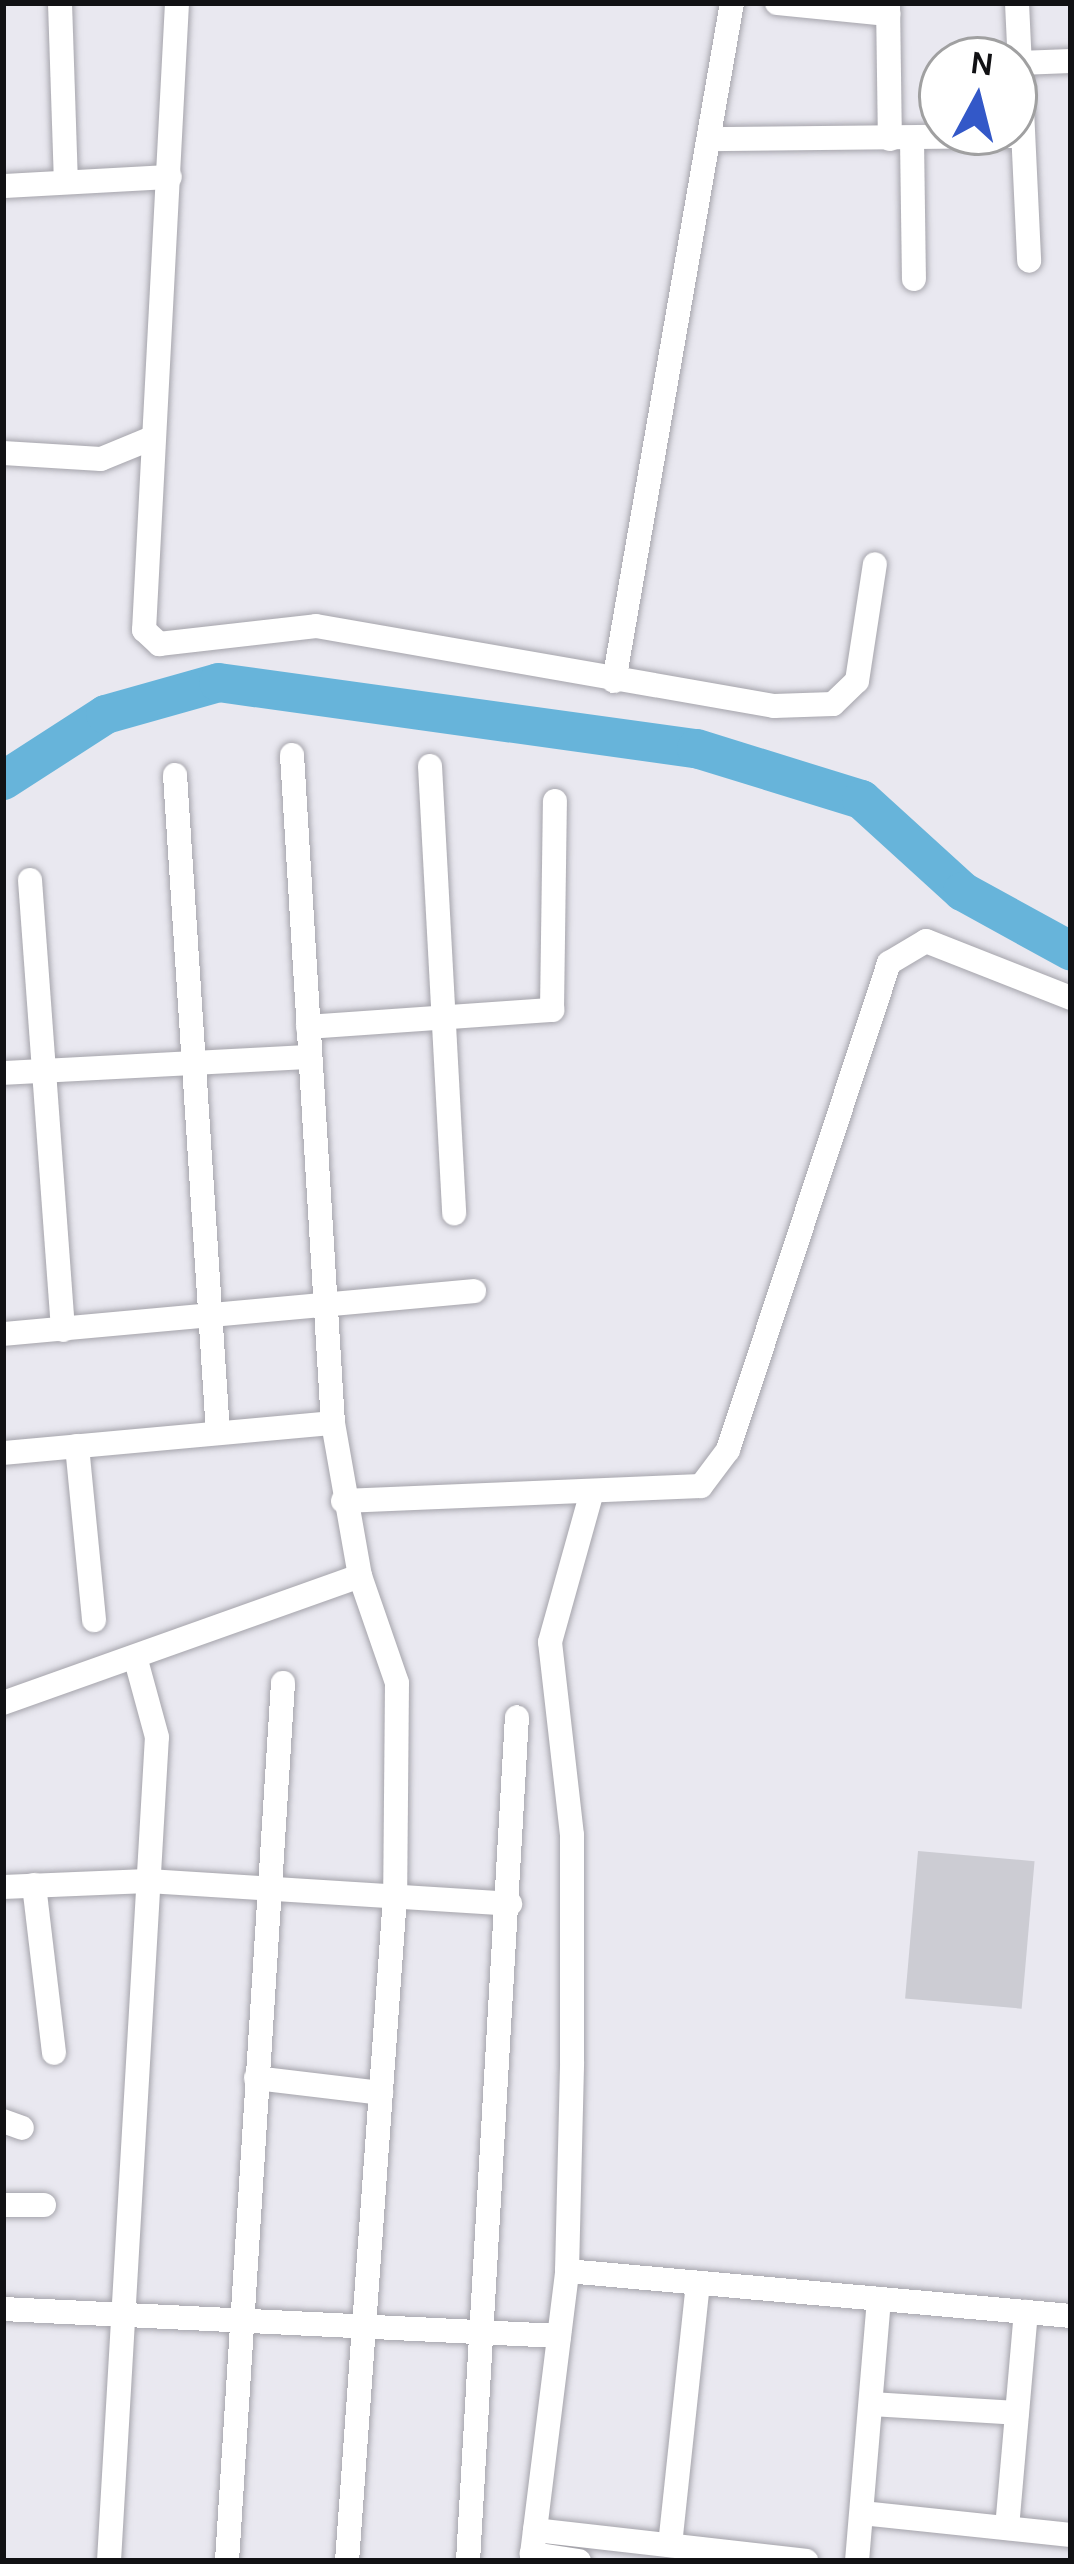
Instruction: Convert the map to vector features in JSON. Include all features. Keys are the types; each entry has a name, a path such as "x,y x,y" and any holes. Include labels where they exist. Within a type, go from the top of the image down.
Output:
{"street":[{"path":"60,3 66,182"},
{"path":"177,3 144,630 159,644 316,626 614,681 833,704 857,682 875,564"},
{"path":"614,681 669,337 715,139 732,3"},
{"path":"777,3 888,8 914,278"},
{"path":"1017,3 1018,36"},
{"path":"1038,62 1071,61"},
{"path":"715,139 918,139"},
{"path":"1024,156 1029,261"},
{"path":"3,186 170,177"},
{"path":"3,452 101,459 152,439"},
{"path":"292,755 322,1307 333,1423 343,1501 360,1576 397,1683 395,1897 347,2561"},
{"path":"430,766 439,1021 454,1213"},
{"path":"175,775 196,1060 205,1320 218,1433"},
{"path":"308,1027 552,1010 555,801"},
{"path":"30,880 63,1330"},
{"path":"343,1501 452,1489 591,1495 700,1486 728,1450 890,963 905,946 950,946 1071,998"},
{"path":"3,1072 310,1058"},
{"path":"3,1334 205,1320 474,1291"},
{"path":"3,1453 333,1423"},
{"path":"77,1446 94,1620"},
{"path":"579,2561 532,2554 567,2271 572,1834 550,1642 591,1495"},
{"path":"3,1703 137,1664 360,1576"},
{"path":"109,2561 157,1737 137,1664"},
{"path":"227,2561 283,1683"},
{"path":"468,2561 510,1904 517,1717"},
{"path":"3,1887 148,1882 510,1904"},
{"path":"34,1886 54,2053"},
{"path":"256,2078 381,2093"},
{"path":"3,2205 44,2205"},
{"path":"567,2271 1071,2316"},
{"path":"670,2545 698,2283"},
{"path":"857,2561 879,2299"},
{"path":"3,2309 124,2311 240,2326 559,2336"},
{"path":"1007,2528 1026,2312"},
{"path":"871,2404 1017,2413"},
{"path":"862,2513 1071,2535"},
{"path":"535,2530 670,2545 726,2557 806,2561"}],"building":[{"path":"918,1851 1035,1861 1022,2009 905,1998"}],"waterway":[{"path":"3,780 105,714 218,682 696,748 861,799 962,891 1071,951"}]}
